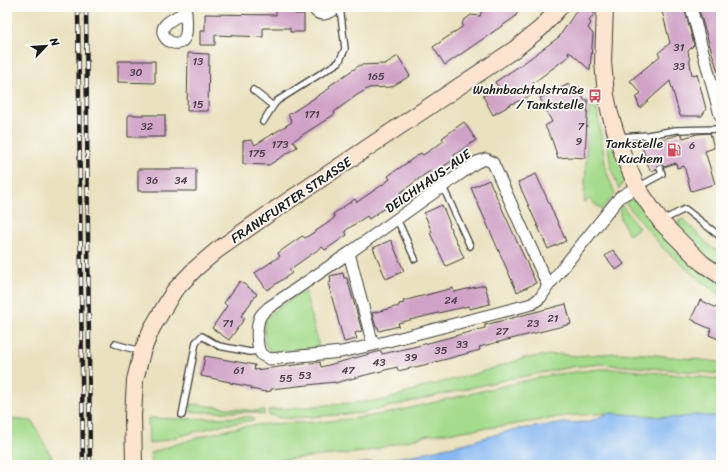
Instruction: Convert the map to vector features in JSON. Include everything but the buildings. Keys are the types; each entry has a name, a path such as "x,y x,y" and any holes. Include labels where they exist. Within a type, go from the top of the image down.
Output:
{"main road":[{"name":"FRANKFURTER STRASSE","path":"134,465 133,416 136,380 142,352 152,328 174,291 195,268 216,251 270,213 515,49 541,28 560,7"},
{"path":"605,7 603,62 606,94 610,114 623,155 638,187 661,222 702,263 721,276"}],"street":[{"path":"313,7 318,13 323,14 326,14 339,7"},
{"path":"691,7 720,115"},
{"name":"DEICHHAUS-AUE","path":"259,351 257,327 259,318 268,308 349,253 476,162 486,159 493,163 548,286"},
{"path":"259,351 262,355 270,359 341,352 532,304 541,297 548,286 620,197 638,187"},
{"path":"349,253 373,345"}],"lane":[{"path":"263,122 277,102 339,62 345,49 339,7"},
{"path":"253,90 273,106"},
{"path":"617,137 648,135 676,130 720,129 721,132"},
{"path":"648,135 651,143"},
{"path":"638,187 662,174 660,168"},
{"path":"443,187 470,246"},
{"path":"661,222 685,209 721,237"},
{"path":"397,219 415,259"},
{"path":"182,415 196,342 202,336 219,346 250,352 259,351"},
{"path":"115,344 142,352"}],"green space":[{"path":"589,108 597,109 606,170 615,194 602,210 589,199 584,203"},
{"path":"605,121 625,175 625,180 619,189 611,169"},
{"path":"631,199 639,202 721,284 721,295 703,283 663,248 627,205 626,201"},
{"path":"621,204 639,228 629,235 621,219 619,206"},
{"path":"683,219 710,246 721,254 721,268 705,257 678,228 679,221"},
{"path":"305,290 319,348 275,352 270,351 265,344 264,326 266,319 272,312"},
{"path":"616,353 645,354 721,362 721,374 601,364 572,367 509,379 362,413 281,418 269,415 268,410 386,400 426,386 475,374 525,358 560,354 575,356"},
{"path":"600,369 619,369 721,379 721,417 696,415 676,418 609,413 565,416 511,425 429,435 364,452 226,465 152,465 150,453 235,428 265,424 319,422 389,413 550,375"},
{"path":"191,404 256,411 264,410 264,415 253,412 190,412"},
{"path":"253,417 254,420 222,425 149,444 148,418 180,419"},
{"path":"7,419 32,421 56,465 7,465"}],"water":[{"path":"609,413 676,418 696,415 721,417 721,465 352,465 413,455 466,443 512,430 564,423 588,422"}],"railway":[{"path":"78,7 83,465"},
{"path":"86,7 90,465"}],"place":[{"name":"Wahnbachtalstraße / Tankstelle","path":"595,96"},
{"name":"Tankstelle Kuchem","path":"674,150"}]}
